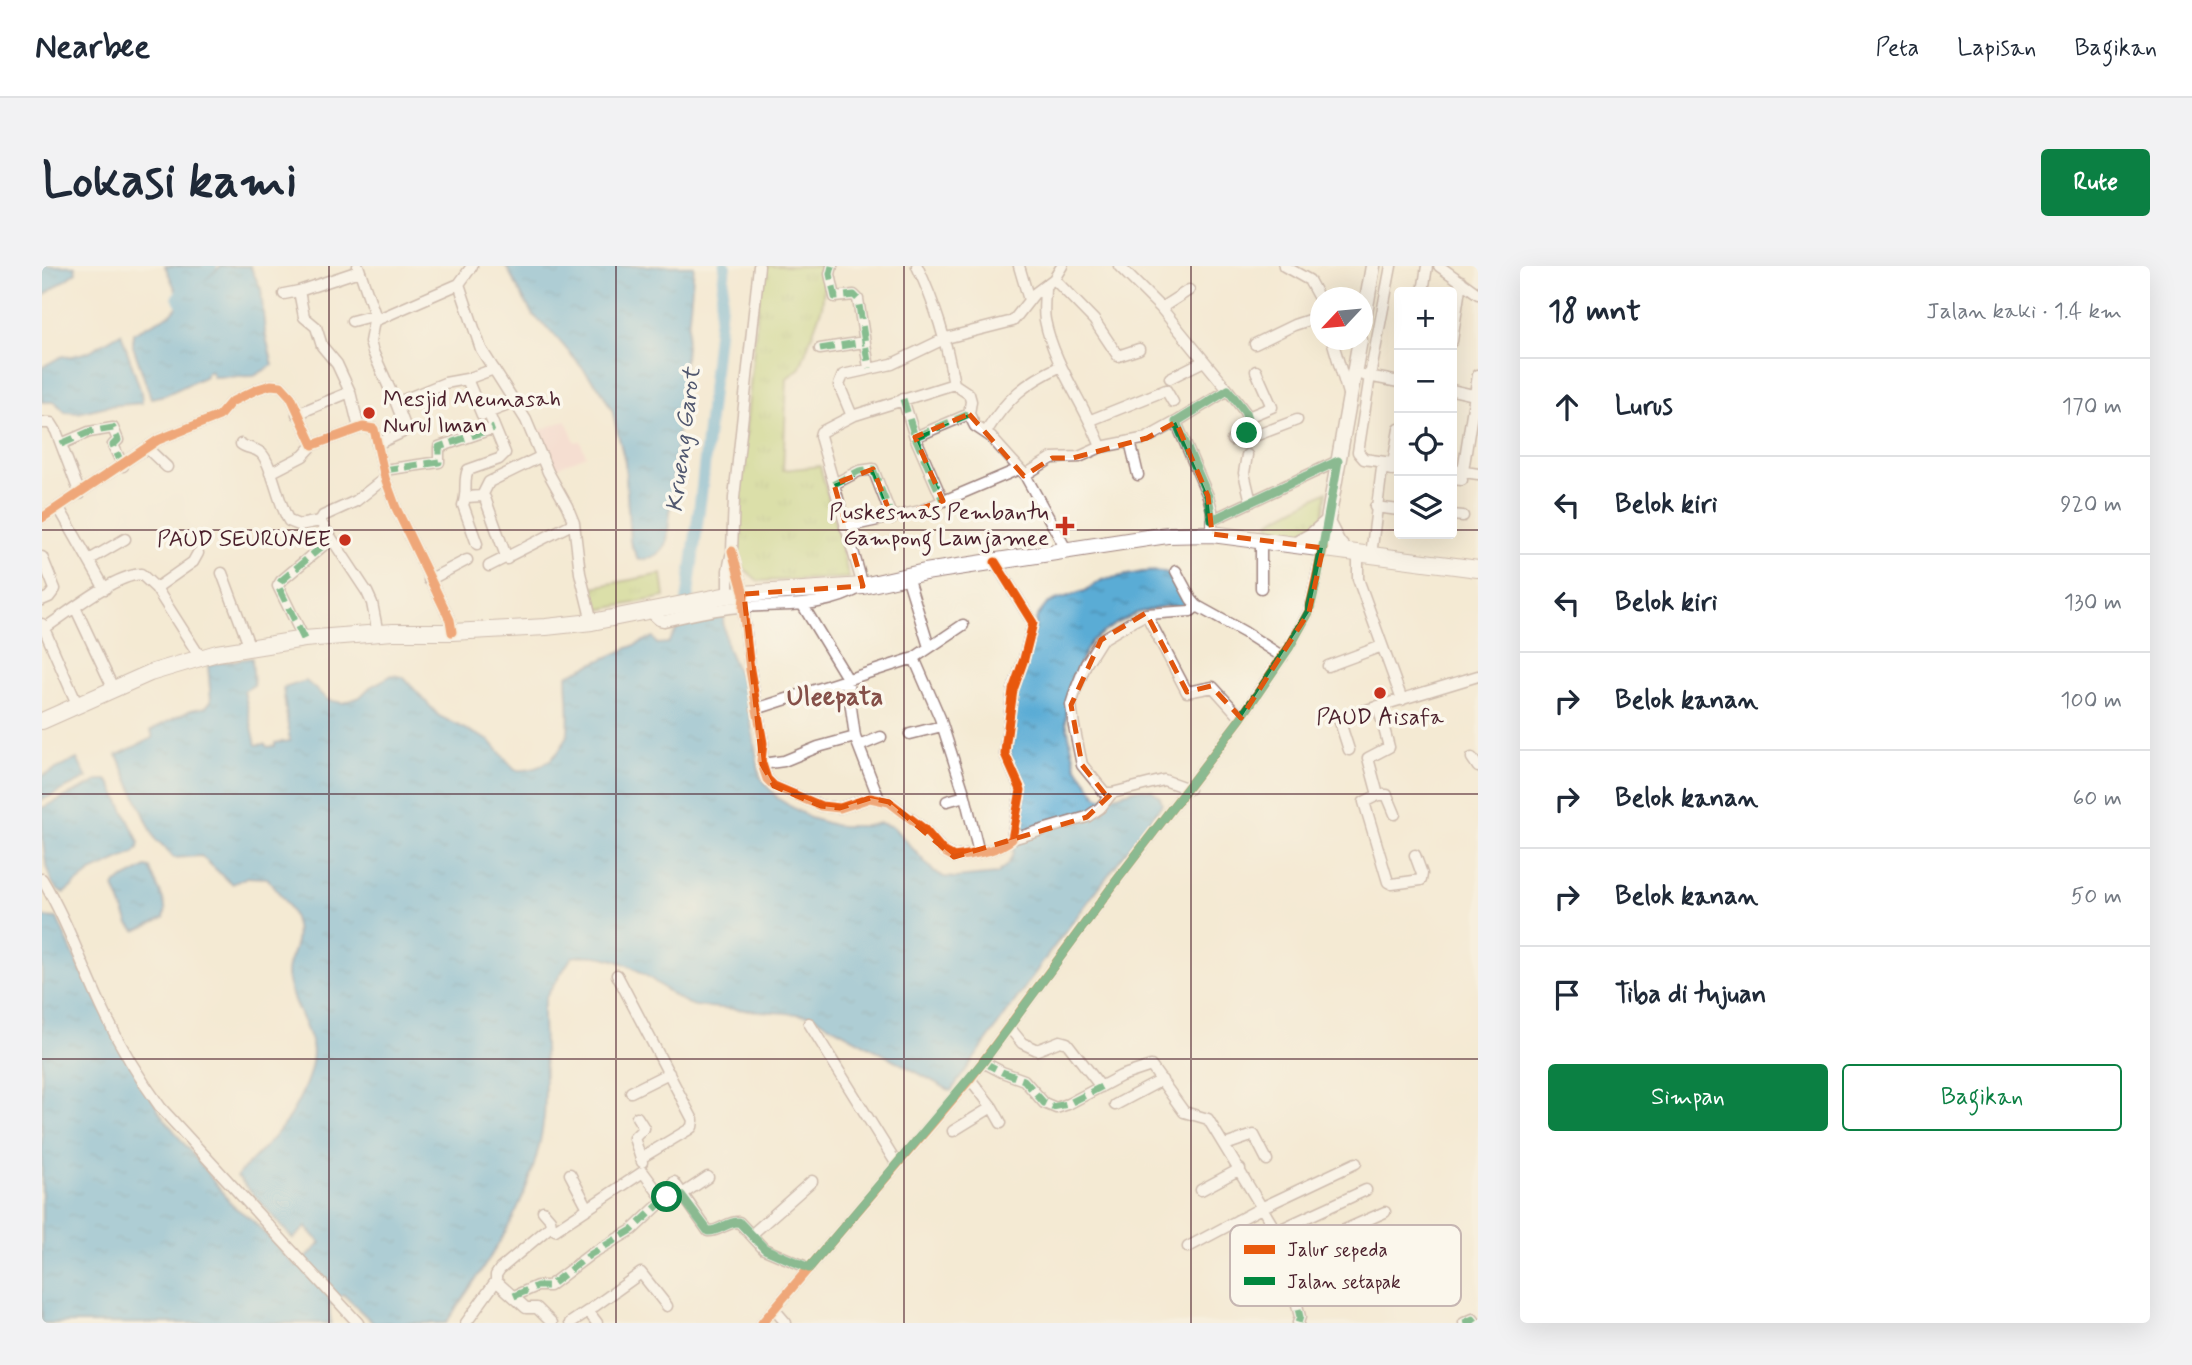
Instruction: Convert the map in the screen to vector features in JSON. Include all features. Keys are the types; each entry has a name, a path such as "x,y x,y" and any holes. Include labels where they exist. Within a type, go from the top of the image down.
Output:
{"highway":[{"path":"42,721 150,673 200,657 304,639 546,627 592,622 649,611 671,613 734,600 863,586 907,576 1212,527 1261,540 1478,569"}],"main road":[{"path":"1369,287 1373,266"},
{"path":"1323,548 1358,350"},
{"path":"1296,544 1327,522"},
{"path":"1327,522 1338,543 1358,554"}],"street":[{"path":"352,321 375,318 459,284 472,266"},
{"path":"734,600 734,498 759,266"},
{"path":"832,266 830,274 835,296 854,295 858,299 869,368"},
{"path":"917,266 936,307 946,338 954,384 969,394 969,414 975,426 986,432 1009,454 1067,551"},
{"path":"1018,266 1030,300"},
{"path":"852,416 841,391 840,379 847,373 892,364 946,338 1013,321 1030,300 1050,283 1062,266"},
{"path":"1119,266 1161,308 1228,390 1248,417 1252,437 1297,420"},
{"path":"1284,266 1309,280 1313,287"},
{"path":"1391,266 1358,452 1364,459 1394,465"},
{"path":"1424,287 1427,266"},
{"path":"1439,266 1478,294"},
{"path":"284,294 358,269 375,318 370,342 405,426 404,432 377,444"},
{"path":"1457,308 1461,281"},
{"path":"1050,283 1094,320 1118,356 1139,349"},
{"path":"1050,283 1044,318 1054,351 1091,419 1101,447"},
{"path":"459,284 481,349 526,420 567,506 573,523 580,573 592,622"},
{"path":"1161,308 1189,290"},
{"path":"299,291 304,317 316,327 322,346 337,365 350,392 359,428"},
{"path":"1255,344 1310,320"},
{"path":"820,349 864,342"},
{"path":"1335,350 1349,400"},
{"path":"1170,378 1204,361"},
{"path":"986,432 1000,410 1020,388 1061,366"},
{"path":"396,403 445,383 467,379 494,369"},
{"path":"1248,417 1272,407 1256,371"},
{"path":"1353,373 1394,381"},
{"path":"1478,375 1476,396 1457,475 1478,474"},
{"path":"467,379 482,415 516,402"},
{"path":"734,600 802,604 846,596 863,586 821,432 852,416 954,384"},
{"path":"42,518 146,448 167,436 202,425 219,416 231,402 271,385 281,386 286,390 313,445"},
{"path":"1091,419 1166,390 1173,402"},
{"path":"845,527 920,511 1052,458 1079,457 1101,447 1147,438 1228,390"},
{"path":"1457,391 1476,396"},
{"path":"298,414 350,392"},
{"path":"903,399 915,437 943,501"},
{"path":"477,544 463,505 467,497 466,474 468,470 505,453 489,414"},
{"path":"915,437 969,414"},
{"path":"1176,422 1208,496 1212,527 1251,502 1338,461"},
{"path":"42,423 51,423 80,494"},
{"path":"270,473 303,456 313,445 359,428 368,426 374,429 384,474 406,531 450,620 452,632"},
{"path":"61,444 89,432 113,428 118,440 113,445 123,466"},
{"path":"241,444 264,456 278,501 289,521 299,525 320,521 323,516 369,492 384,474 439,462 439,447 494,428"},
{"path":"1232,440 1251,431"},
{"path":"1130,441 1138,475"},
{"path":"146,448 167,467"},
{"path":"1247,455 1244,473 1251,502"},
{"path":"482,496 489,482 541,456"},
{"path":"1394,466 1382,468 1375,508 1358,554 1358,579 1402,700"},
{"path":"834,484 859,471 873,470 891,518"},
{"path":"467,497 482,496"},
{"path":"482,496 487,502 507,559"},
{"path":"59,508 105,589"},
{"path":"1375,508 1394,510"},
{"path":"471,528 493,520"},
{"path":"320,521 367,592 378,634"},
{"path":"489,566 573,523"},
{"path":"304,639 278,586 331,538"},
{"path":"89,560 125,539"},
{"path":"1261,540 1261,588"},
{"path":"762,1323 970,1079 1241,718 1283,657 1309,612 1323,548"},
{"path":"732,551 728,570 763,743 762,764 767,779 774,786 821,806 840,808 870,799 889,802 925,829 943,851 953,857 979,853 1002,846 1013,839 1087,817 1100,808 1111,794"},
{"path":"156,588 192,562 198,553"},
{"path":"42,557 55,589 49,597 42,600"},
{"path":"995,562 1033,623 1013,691 1006,742 1006,754 1021,790 1013,839"},
{"path":"429,580 463,563 464,577"},
{"path":"1176,571 1191,599 1198,606 1283,657"},
{"path":"222,573 250,648"},
{"path":"77,704 43,628 105,589 135,575 141,574 156,588 200,657"},
{"path":"907,576 929,647"},
{"path":"802,604 847,678 857,741 879,799"},
{"path":"1189,789 1164,780 1111,794 1103,792 1082,765 1071,705 1086,664 1101,640 1146,614 1191,611 1198,606"},
{"path":"75,607 113,688"},
{"path":"1146,614 1185,690 1189,693 1213,687 1241,718"},
{"path":"756,709 914,658 963,625"},
{"path":"1328,666 1382,646"},
{"path":"914,658 942,726 965,796 979,853"},
{"path":"1349,750 1339,719 1478,676"},
{"path":"1378,706 1389,747 1368,758 1378,795"},
{"path":"910,734 942,726"},
{"path":"762,764 784,761 818,747 881,737"},
{"path":"1395,814 1388,795 1367,799 1364,806 1388,882 1392,884 1422,879 1415,855"},
{"path":"947,801 965,796"},
{"path":"42,879 106,1017 161,1108 358,1323"},
{"path":"617,975 693,1123 688,1130 641,1158"},
{"path":"809,1023 896,1163"},
{"path":"1010,1027 1022,1043 1037,1050 1060,1041 1067,1043 1101,1087"},
{"path":"983,1062 1024,1080 1044,1103 1052,1107 1068,1104 1148,1066 1154,1068 1184,1112 1208,1119 1274,1225"},
{"path":"631,1092 669,1073"},
{"path":"970,1079 1001,1123"},
{"path":"1115,1105 1162,1080"},
{"path":"953,1131 992,1107"},
{"path":"637,1117 644,1128 634,1138 643,1172 660,1195 681,1195 708,1177"},
{"path":"1225,1145 1254,1135 1267,1160"},
{"path":"1188,1247 1356,1163"},
{"path":"1200,1190 1240,1168"},
{"path":"543,1211 555,1230 643,1172"},
{"path":"570,1174 588,1208"},
{"path":"751,1236 813,1181"},
{"path":"674,1182 708,1231 739,1222 765,1249 809,1268"},
{"path":"1290,1225 1366,1190"},
{"path":"514,1296 537,1286 549,1286 591,1254 632,1230 667,1197"},
{"path":"1356,1225 1385,1212"},
{"path":"1238,1220 1240,1225"},
{"path":"466,1323 496,1281 499,1269 551,1226"},
{"path":"570,1323 640,1273 667,1306"},
{"path":"496,1281 526,1308 537,1308 552,1323"},
{"path":"1297,1306 1300,1317 1298,1323"},
{"path":"774,1309 786,1323"},
{"path":"589,1311 597,1323"},
{"path":"1464,1323 1473,1319 1476,1323"}],"highlighted area":[{"path":"969,414 1024,476 1052,458 1073,458 1147,438 1176,422 1208,496 1212,534 1323,548 1309,612 1241,718 1211,686 1187,692 1146,613 1101,640 1071,705 1082,765 1105,794 1112,793 1087,817 954,857 889,802 870,798 840,808 821,806 774,786 762,764 744,594 863,586 834,484 873,469 892,518 943,501 915,437"}],"shaded area":[{"path":"566,420 575,442 580,441 586,455 551,470 535,432"}],"green space":[{"path":"762,266 826,266 822,307 800,368 787,378 783,470 820,466 849,578 758,581 740,565 735,538"},
{"path":"1327,491 1322,522 1304,537 1273,538 1269,522"},
{"path":"662,574 665,597 593,611 587,588"}],"water":[{"path":"42,266 75,266 76,272 42,297"},
{"path":"165,266 205,266 177,293"},
{"path":"221,266 250,266 261,289 265,333 273,365 254,376 213,377 211,371 206,373 206,376 165,395 151,398 133,346 133,333 171,314 191,291"},
{"path":"506,266 694,266 667,542 656,556 638,560 630,542 625,462 612,410 601,390 552,332 532,314"},
{"path":"121,333 141,392 142,403 107,406 78,413 65,412 55,402 42,402 42,367 62,356 88,352"},
{"path":"1143,572 1170,575 1186,595 1188,605 1166,606 1137,613 1091,641 1068,692 1066,722 1076,766 1098,797 1104,799 1137,789 1152,790 1160,797 1162,804 1050,952 951,1091 811,1015 695,1006 617,961 595,956 572,957 546,997 543,1009 544,1117 531,1175 509,1226 446,1323 373,1323 343,1294 329,1306 331,1323 42,1323 42,917 57,918 78,965 160,1113 233,1206 251,1219 297,1267 321,1243 306,1227 293,1239 237,1176 287,1120 302,1094 312,1063 312,1045 288,983 288,964 296,938 291,910 267,878 247,877 232,884 201,856 174,858 156,841 117,755 153,738 151,730 191,710 206,707 211,701 208,665 252,658 254,685 244,691 256,745 265,744 267,747 290,741 283,688 306,681 328,700 343,703 360,697 370,687 392,675 403,677 439,716 490,741 515,770 524,770 547,762 567,736 567,675 653,637 657,644 668,643 684,618 725,611 723,621 727,647 745,689 760,776 777,798 810,818 837,826 880,823 893,827 934,872 944,877 997,874 1008,864 1013,854 1022,799 1010,757 1013,703 1037,617 1047,604 1085,591 1102,580"},
{"path":"77,759 87,778 42,800 42,776"},
{"path":"100,780 107,780 111,784 139,842 138,848 134,853 91,872 64,893 51,881 47,870 42,808"},
{"path":"146,867 150,868 165,912 164,918 136,931 129,924 114,887 116,883"}],"waterway":[{"path":"181,302 178,297 211,266"},
{"name":"Krueng Garot","path":"686,610 725,266"}],"marked path":[{"path":"832,266 830,274 835,297 854,295 858,299 869,368"},
{"path":"820,349 864,342"},
{"path":"903,399 915,437 969,414"},
{"path":"61,444 89,432 113,428 118,440 113,445 123,466"},
{"path":"384,470 439,462 439,447 494,428"},
{"path":"915,437 943,501"},
{"path":"834,484 859,471 873,469 892,518"},
{"path":"304,639 278,586 331,539"},
{"path":"983,1062 1024,1080 1044,1103 1052,1107 1068,1104 1101,1087"},
{"path":"514,1296 537,1286 549,1286 591,1254 632,1230 667,1197"},
{"path":"1297,1306 1300,1317 1298,1323"},
{"path":"1464,1323 1473,1319 1476,1323"}],"cycle path":[{"path":"42,518 158,440 219,416 231,402 258,389 271,385 281,386 291,397 313,445 363,427 374,429 385,478 396,508 450,620 452,632"},
{"path":"762,1323 970,1079 1241,718 1309,612 1323,548"},
{"path":"732,551 744,594 750,670 763,743 761,761 767,779 774,786 821,806 840,808 870,798 889,802 924,829 943,851 954,857 992,850 1012,839 1021,790 1005,754 1013,690 1033,623 995,562"}],"place":[{"name":"Mesjid Meunasah Nurul Iman","path":"369,413"},
{"name":"Puskesmas Pembantu Gampong Lamjamee","path":"1065,526"},
{"name":"PAUD SEURUNEE","path":"345,540"},
{"name":"PAUD Aisafa","path":"1380,693"}],"district":[{"name":"Uleepata","path":"835,698"}],"route":[{"path":"667,1197 681,1195 708,1231 739,1222 765,1249 809,1268 983,1062 1241,718 1289,648 1309,612 1338,461 1212,520 1208,496 1176,422 1228,390 1249,419 1251,431 1247,433"}]}
